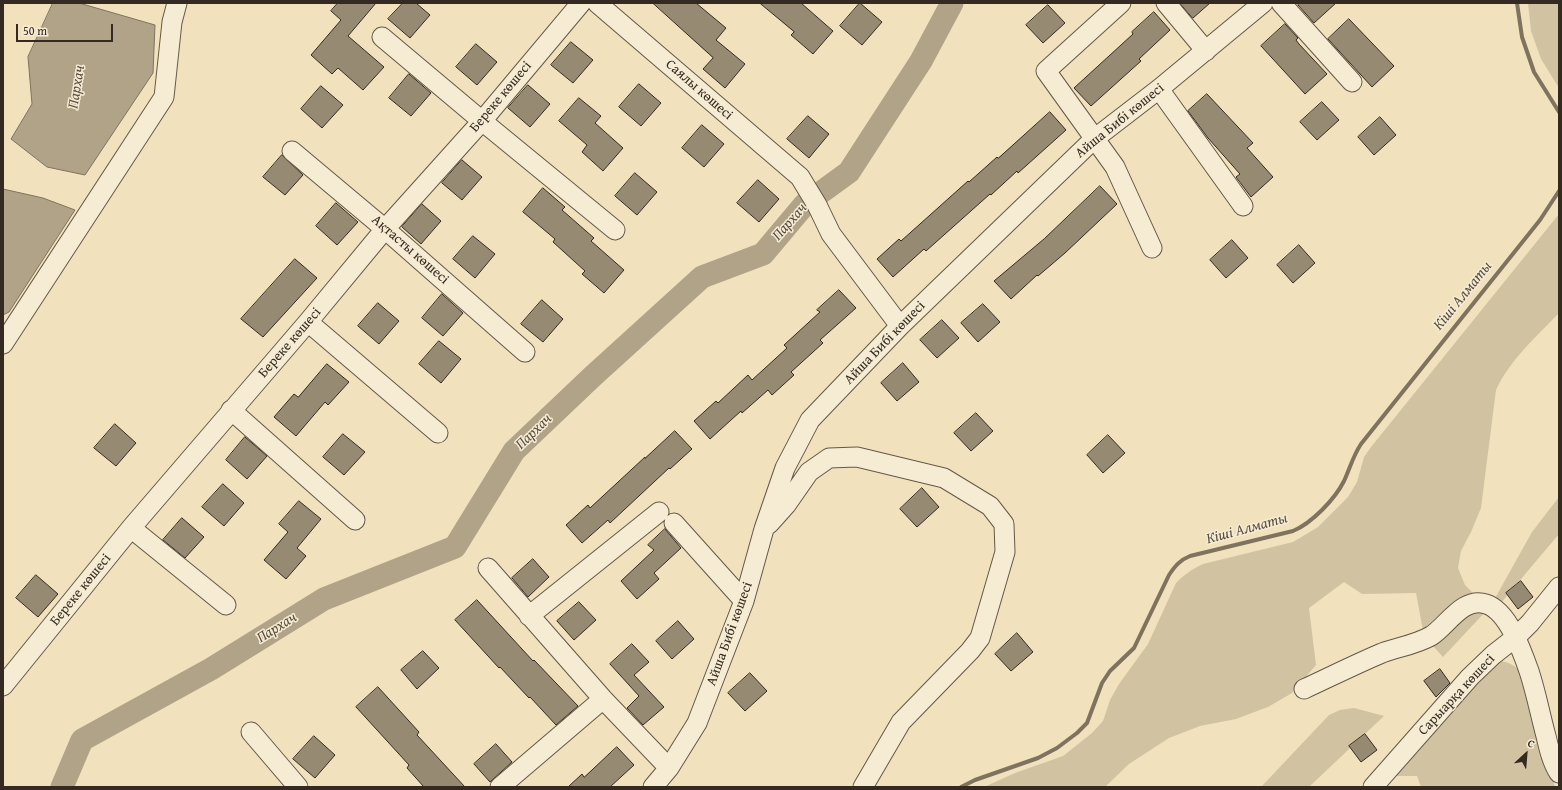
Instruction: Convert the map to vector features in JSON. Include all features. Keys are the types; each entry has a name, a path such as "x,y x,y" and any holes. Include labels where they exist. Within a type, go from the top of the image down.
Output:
{"street":[{"path":"3,344 164,97 172,22 178,3"},
{"name":"Береке көшесі","path":"3,686 131,528 308,322 385,229 482,121 581,3"},
{"name":"Саялы көшесі","path":"597,3 800,177 817,205 831,234 900,326"},
{"path":"1121,3 1046,70 1115,167 1152,248"},
{"path":"1166,3 1206,51"},
{"name":"Айша Бибі көшесі","path":"653,787 669,768 697,723 744,601 764,529 785,468 810,420 900,326 1094,139 1160,89 1263,3"},
{"path":"1281,3 1352,82"},
{"path":"382,37 615,230"},
{"path":"1160,89 1243,206"},
{"name":"Ақтасты көшесі","path":"292,152 385,229 525,352"},
{"path":"308,322 438,433"},
{"path":"231,410 355,520"},
{"path":"764,529 786,505 809,472 829,458 857,457 944,478 990,506 1004,524 1005,552 980,638 970,651 901,722 863,787"},
{"path":"529,616 667,517 744,601"},
{"path":"131,528 226,605"},
{"path":"488,568 603,699 669,768"},
{"name":"Сарыарқа көшесі","path":"1373,787 1470,677 1492,655 1516,637 1530,623 1559,588"},
{"path":"1304,689 1382,653 1432,635 1463,608 1477,603 1485,604 1498,612 1504,618 1516,637 1530,673 1552,759 1559,773"},
{"path":"500,787 603,699"},
{"path":"252,732 298,787"}],"shaded area":[{"path":"1528,3 1559,3 1559,88 1541,59 1531,31"},
{"path":"1559,214 1559,313 1516,359 1496,390 1481,508 1461,551 1458,568 1465,585 1489,609 1443,657 1424,636 1416,593 1362,594 1344,582 1309,608 1316,665 1292,693 1268,707 1236,719 1200,726 1169,738 1129,764 1105,787 984,787 1015,773 1063,756 1092,733 1103,721 1110,700 1119,684 1148,644 1176,583 1185,575 1203,564 1293,542 1318,527 1348,497 1357,482 1364,457 1371,447"},
{"path":"1559,497 1559,534 1500,604 1489,608 1532,532"},
{"path":"1502,661 1514,666 1523,676 1555,787 1421,787 1417,776 1394,776 1495,663"},
{"path":"1354,708 1384,716 1309,787 1261,787 1329,715 1340,710"}],"water":[{"path":"53,3 79,3 155,25 153,73 85,175 47,167 11,139 32,104 28,57"},
{"path":"3,189 43,198 75,210 9,312 3,315"}],"building":[{"path":"338,3 376,3 348,36 384,67 363,90 338,68 332,74 311,55 341,20 331,11"},
{"path":"403,3 416,3 430,15 410,38 388,19"},
{"path":"653,3 696,3 726,28 716,40 745,64 725,88 703,69 713,58"},
{"path":"760,3 801,3 833,31 813,54 791,35 794,32"},
{"path":"860,3 882,22 862,45 840,26"},
{"path":"1180,3 1210,3 1193,18"},
{"path":"1300,3 1336,3 1314,23 1298,5"},
{"path":"1048,5 1065,23 1043,43 1026,25"},
{"path":"1154,12 1170,30 1139,59 1141,61 1091,106 1074,88 1133,34 1132,32"},
{"path":"1349,19 1394,66 1372,87 1328,39"},
{"path":"1285,24 1298,38 1296,40 1299,44 1327,74 1305,94 1261,46"},
{"path":"571,42 593,60 573,83 551,65"},
{"path":"476,44 497,62 477,85 456,67"},
{"path":"409,74 431,93 411,116 389,98"},
{"path":"639,84 661,103 641,126 619,107"},
{"path":"528,85 550,104 530,127 508,108"},
{"path":"321,86 343,105 322,128 301,109"},
{"path":"1207,94 1253,143 1247,148 1273,177 1251,197 1236,177 1240,174 1208,138 1188,111"},
{"path":"579,98 601,116 595,123 623,148 603,171 582,152 587,145 559,121"},
{"path":"1322,102 1339,120 1317,140 1300,122"},
{"path":"1050,112 1066,130 1018,173 1017,171 926,251 924,249 893,277 877,259 899,239 901,241 968,181 969,182 997,157 998,158"},
{"path":"808,116 829,134 809,158 787,139"},
{"path":"1380,117 1396,135 1374,155 1358,137"},
{"path":"702,125 724,144 704,167 682,148"},
{"path":"282,155 303,175 285,195 263,177"},
{"path":"462,160 482,177 462,200 442,183"},
{"path":"635,173 657,192 637,215 615,196"},
{"path":"758,180 779,199 759,222 737,203"},
{"path":"1100,186 1117,204 1065,253 1038,276 1037,275 1011,299 994,281 1044,239"},
{"path":"543,188 565,207 562,210 594,238 591,241 624,270 604,293 582,274 585,271 553,242 555,239 523,212"},
{"path":"336,203 358,222 337,245 316,226"},
{"path":"422,204 441,221 421,244 402,227"},
{"path":"473,236 495,254 475,278 453,259"},
{"path":"1232,240 1248,258 1226,278 1210,260"},
{"path":"1299,245 1315,263 1293,283 1277,265"},
{"path":"295,259 317,278 263,337 241,319"},
{"path":"839,290 856,308 820,340 823,343 791,372 794,375 772,395 768,390 742,413 741,411 710,439 694,421 716,401 718,403 748,375 752,380 787,348 784,345 820,312 817,310"},
{"path":"442,294 463,313 443,336 422,318"},
{"path":"542,300 563,319 543,342 521,324"},
{"path":"378,303 399,321 379,344 358,326"},
{"path":"983,304 1000,322 978,342 961,323"},
{"path":"942,320 959,338 937,358 920,340"},
{"path":"439,341 461,359 441,383 419,364"},
{"path":"903,363 919,382 897,401 881,383"},
{"path":"327,364 349,382 328,405 325,402 296,436 274,417 294,394 298,397"},
{"path":"976,413 993,431 971,451 954,433"},
{"path":"115,424 136,443 116,466 94,448"},
{"path":"675,431 692,449 670,469 669,468 610,523 608,520 582,543 566,525 588,505 590,508"},
{"path":"343,434 365,452 344,475 323,457"},
{"path":"1108,435 1125,453 1103,473 1087,455"},
{"path":"245,437 267,456 247,479 226,460"},
{"path":"223,484 244,503 224,526 202,507"},
{"path":"922,488 939,507 917,527 900,509"},
{"path":"299,501 321,519 297,548 306,556 286,579 264,560 288,532 279,524"},
{"path":"182,518 204,537 185,558 163,540"},
{"path":"665,529 681,548 654,573 659,579 637,599 621,581 654,550 648,545"},
{"path":"533,559 549,577 528,597 512,578"},
{"path":"36,575 58,594 38,617 16,598"},
{"path":"1521,581 1533,597 1518,609 1506,593"},
{"path":"477,600 533,661 534,660 578,706 556,725 500,667 499,668 455,620"},
{"path":"579,602 596,620 574,640 557,621"},
{"path":"678,621 694,639 672,659 656,641"},
{"path":"1017,633 1033,652 1011,671 995,654"},
{"path":"632,644 649,662 634,675 664,707 643,725 627,708 639,696 610,664"},
{"path":"423,651 439,668 417,689 401,670"},
{"path":"1440,669 1450,683 1436,697 1424,681"},
{"path":"750,673 767,691 745,711 728,693"},
{"path":"378,687 419,732 417,735 465,787 424,787 407,768 409,765 356,707"},
{"path":"1365,734 1377,750 1361,762 1349,746"},
{"path":"314,736 335,755 315,778 293,759"},
{"path":"496,744 512,762 490,782 474,764"},
{"path":"617,747 634,765 610,787 568,787 582,774 584,777"}],"waterway":[{"name":"Пархач","path":"62,787 82,740 211,669 324,599 455,547 514,451 593,376 702,277 763,254 805,204 849,172 921,61 952,3"},
{"name":"Кіші Алматы","path":"1517,3 1522,37 1534,72 1559,112"},
{"name":"Кіші Алматы","path":"961,787 975,780 1038,758 1057,748 1077,733 1087,723 1102,683 1110,671 1134,648 1169,575 1181,561 1190,556 1293,531 1308,522 1322,510 1340,488 1361,444 1540,220 1559,191"}]}
